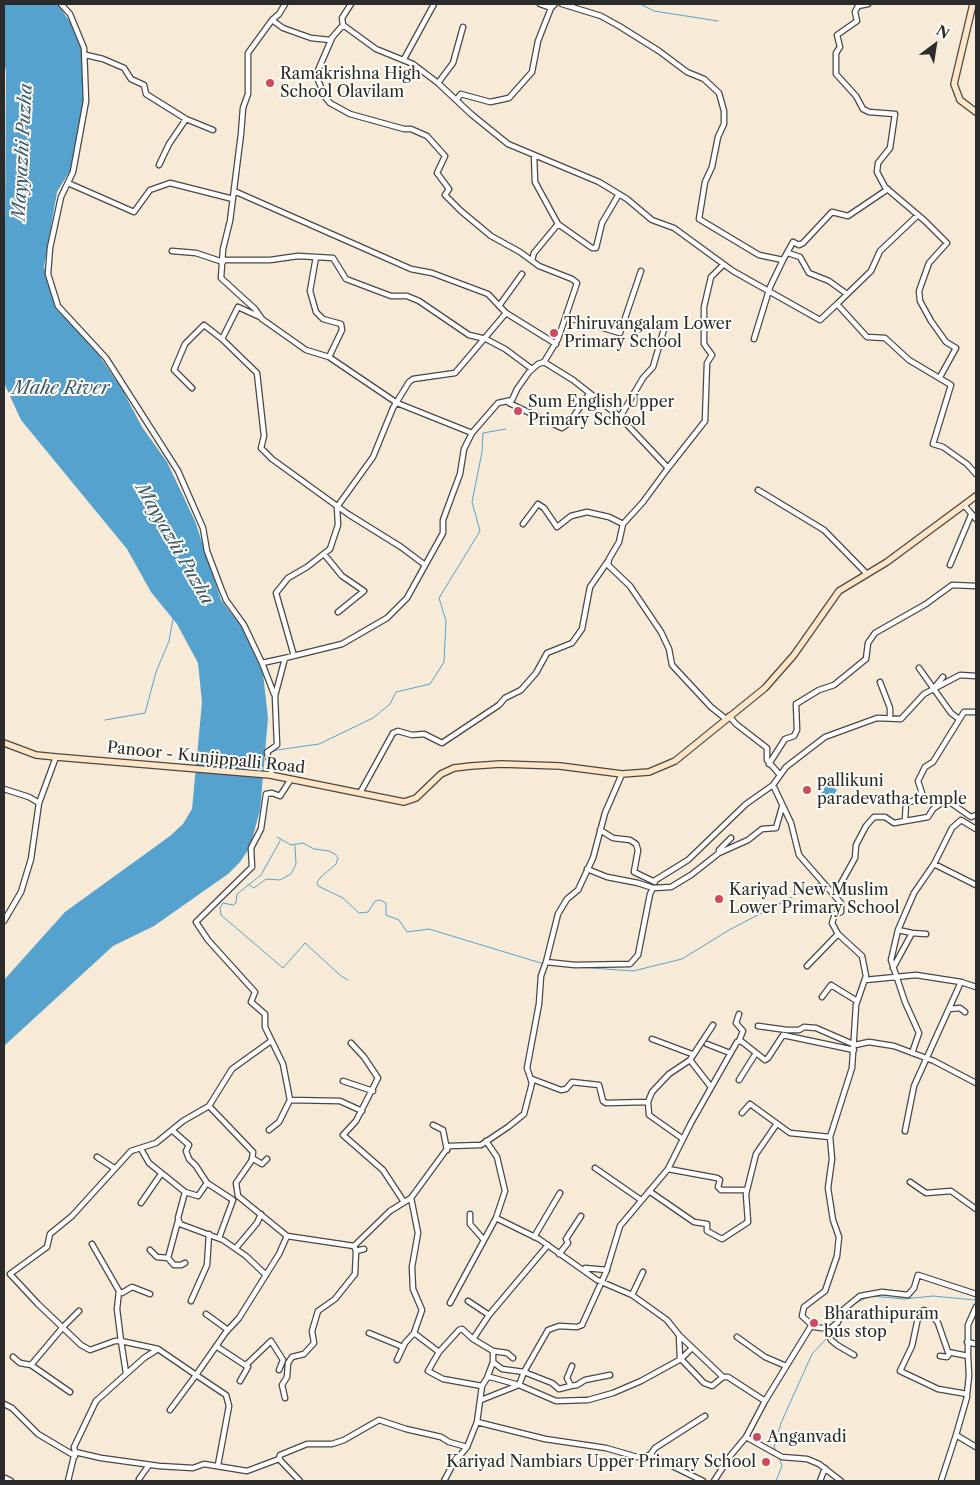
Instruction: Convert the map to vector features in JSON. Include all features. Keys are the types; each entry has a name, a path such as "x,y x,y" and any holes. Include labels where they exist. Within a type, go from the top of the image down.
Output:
{"main road":[{"path":"973,4 954,84 960,100 976,112"},
{"name":"Panoor - Kunjippalli Road","path":"4,743 29,752 56,757 194,767 291,778 394,802 409,801 422,793 441,774 447,771 501,764 560,766 622,774 649,772 675,761 765,688 789,661 835,595 919,539 976,496"}],"street":[{"path":"62,4 70,14 86,55 85,114 74,172 56,215 50,248 48,274 58,306 106,358 178,471 203,528 208,551 226,600 244,625 262,663 274,696 277,745 267,752 267,758 272,770 270,775"},
{"path":"262,319 255,309 221,278 233,199 243,108 248,94 248,53 285,4"},
{"path":"350,4 342,18 343,25 376,49 388,55 404,59 438,82 471,114 508,144 573,170 619,194 648,218 674,228 723,265 820,320 871,271 880,251 918,215"},
{"path":"404,59 434,4"},
{"path":"540,4 552,8"},
{"path":"457,99 461,94 490,102 510,98 532,72 538,41 555,4"},
{"path":"562,4 601,16 659,51 687,72 712,85 722,102 724,124 718,136 712,167 705,182 699,219 759,255 783,260"},
{"path":"868,4 858,6 855,12 857,21 838,35 840,47 836,53 836,74 856,96 863,108 869,112 895,114 890,148 878,163 876,172 888,189 947,243 929,263 919,291 920,301 931,321 946,342 956,348 940,377"},
{"path":"272,20 302,36 332,38"},
{"path":"343,25 332,38 316,75 325,97 330,103 350,114 404,129 411,128 427,136 445,156 437,173 449,189 445,195 491,236 539,266 572,279 576,283 556,344 544,362 532,369 510,402"},
{"path":"438,82 453,63 463,27"},
{"path":"86,55 104,59 124,68 131,79 144,85 146,94 186,119 213,130"},
{"path":"159,165 169,144 186,119"},
{"path":"534,155 535,182 558,224 592,248 596,248 602,222 619,194"},
{"path":"68,183 134,212 150,190 170,183 233,199"},
{"path":"754,339 770,290 793,242 799,245 803,243 832,212 848,216 888,189"},
{"path":"234,191 411,269 432,273 488,294 506,313 556,344"},
{"path":"532,260 534,253 558,224"},
{"path":"172,251 196,253 223,261 333,258 346,279 391,296 413,298 470,335 486,339 518,358 532,369"},
{"path":"788,253 800,257 809,273 829,281 847,294"},
{"path":"316,257 310,291 316,312 323,319 341,324 342,330 329,357"},
{"path":"360,793 394,733 398,731 412,735 424,734 442,743 499,705 505,698 521,690 536,673 547,653 572,642 582,629 590,587 619,542 623,524 643,502 705,421 707,363 712,355 704,344 704,307 711,277 723,265"},
{"path":"566,317 620,333 641,271"},
{"path":"499,306 522,274"},
{"path":"837,304 867,337 885,338 909,360 951,385 933,444 943,447 967,464 976,474"},
{"path":"222,339 238,307 262,319 306,350 329,357 397,403 472,433"},
{"path":"294,656 276,593 288,578 330,549 338,525 337,506 373,457 397,403 413,378 455,373 486,339 506,313"},
{"path":"192,388 174,370 185,344 204,325 222,339 257,373 264,436 261,448 272,459 337,506 425,565"},
{"path":"620,417 643,378 653,368 664,329"},
{"path":"544,362 573,380 620,417 668,468"},
{"path":"262,663 342,644 386,618 407,598 443,532 443,520 460,474 464,449 472,433 498,403 510,402 562,428 567,426 589,394"},
{"path":"758,490 824,530 866,574"},
{"path":"523,524 538,504 544,508 557,527 571,516 587,512 598,513 623,524"},
{"path":"964,505 970,515 976,519"},
{"path":"950,565 970,515"},
{"path":"324,554 342,576 364,591 338,612"},
{"path":"608,561 609,568 630,586 661,632 668,647 672,665 711,707 728,717 766,748 766,758 769,764 780,775"},
{"path":"769,764 785,739 794,736 797,730 796,704 819,690 834,685 866,660 868,644 875,633 926,604 952,585 976,586"},
{"path":"274,696 286,658"},
{"path":"919,668 951,713 959,719"},
{"path":"654,881 688,860 746,804 772,786 792,763 825,737 877,718 901,719 920,698 934,688 960,675 976,676"},
{"path":"934,688 943,677"},
{"path":"880,682 890,708 890,718"},
{"path":"905,820 906,803 913,801 922,793 918,781 925,767 933,762 964,712 976,712"},
{"path":"4,921 21,892 31,859 40,803 56,757"},
{"path":"285,1398 282,1385 287,1377 288,1363 292,1357 304,1354 314,1343 312,1331 318,1311 335,1299 355,1274 355,1248 390,1211 411,1198 449,1146 481,1146 508,1128 524,1114 527,1108 532,1079 527,1068 539,1004 541,976 560,909 578,890 593,858 608,804 622,774"},
{"path":"269,1130 279,1122 290,1100 283,1064 264,1023 265,1014 251,1002 254,992 208,940 196,922 252,867 251,848 261,829 266,794 272,793 280,796 291,778"},
{"path":"772,786 791,823 799,856 835,894 841,903 841,912 835,914 832,923 838,934 862,956 865,968 865,980 857,1001 852,1068 830,1137 832,1159 828,1200 838,1243 834,1265 825,1291 802,1310 802,1316 811,1326 827,1330 835,1325 843,1310 860,1296 882,1292 908,1295 914,1288 918,1275 976,1294"},
{"path":"4,789 29,797 40,803"},
{"path":"835,894 854,858 856,846 866,826 874,817 885,816 894,823 928,816 933,809 943,802 951,803 971,817 976,815"},
{"path":"587,869 607,877 654,888 670,887 691,875 719,853 748,840 762,829 776,828 782,807"},
{"path":"912,1053 919,1033 895,976 891,960 898,930 914,893 934,864 952,828 961,820 975,826"},
{"path":"600,830 613,838 630,840 636,844 638,850 634,872 654,881"},
{"path":"719,853 719,850 730,838"},
{"path":"934,864 976,885"},
{"path":"546,963 575,965 630,964 638,955 654,881"},
{"path":"898,930 926,934"},
{"path":"893,968 912,933"},
{"path":"807,966 838,934"},
{"path":"865,980 895,976 936,976 967,982 976,987"},
{"path":"905,1131 914,1086 961,982"},
{"path":"822,997 831,986 857,1001"},
{"path":"949,1009 960,1008 965,1012"},
{"path":"481,1400 519,1385 524,1372 548,1330 558,1326 577,1327 582,1325 607,1270 620,1226 668,1169 711,1086 739,1041 743,1031 736,1023 739,1014"},
{"path":"683,1139 649,1115 648,1102 652,1092 669,1074 691,1057 713,1025"},
{"path":"758,1026 787,1030 799,1030 804,1027 816,1028 854,1048"},
{"path":"739,1041 765,1060 782,1035 854,1048 869,1042 882,1043 912,1053 976,1083"},
{"path":"652,1039 691,1057 711,1086"},
{"path":"218,1465 228,1415 228,1398 158,1349 115,1340 90,1350 81,1346 10,1274 47,1247 50,1234 72,1216 131,1151 156,1143 173,1131 183,1120 209,1106 232,1069 271,1041"},
{"path":"351,1043 364,1057 378,1078 373,1092 362,1111 344,1135 383,1170 404,1202"},
{"path":"707,1044 730,1053"},
{"path":"739,1080 756,1053"},
{"path":"532,1079 561,1090 566,1089 572,1082 599,1085 603,1102 606,1103 648,1102"},
{"path":"343,1082 373,1092"},
{"path":"290,1100 340,1101 362,1111"},
{"path":"742,1113 750,1104 776,1125 790,1133 830,1137"},
{"path":"209,1106 253,1152 252,1158 236,1187 238,1196 287,1236 364,1249"},
{"path":"433,1124 443,1130 447,1150"},
{"path":"648,1191 694,1222 707,1224 707,1231 722,1239 748,1222 746,1190 756,1154 776,1125"},
{"path":"173,1131 189,1145 186,1151 189,1159 207,1183 233,1200 219,1238"},
{"path":"450,1303 496,1218 505,1186 497,1157 486,1142"},
{"path":"141,1149 161,1174 186,1192 198,1196 207,1183"},
{"path":"97,1157 114,1168"},
{"path":"252,1158 262,1164 267,1159"},
{"path":"595,1168 641,1200"},
{"path":"668,1169 717,1178 720,1180 718,1186 721,1190 746,1190"},
{"path":"141,1203 161,1174"},
{"path":"910,1182 926,1194 951,1191 976,1209"},
{"path":"168,1258 186,1192"},
{"path":"534,1236 560,1193"},
{"path":"397,1360 403,1347 414,1333 422,1310 412,1289 412,1267 418,1233 411,1198"},
{"path":"236,1248 257,1223 261,1214"},
{"path":"470,1214 470,1224 484,1240"},
{"path":"559,1254 568,1243 566,1239 580,1216"},
{"path":"496,1218 534,1236 602,1283 632,1295 667,1320 679,1335 723,1377 728,1377 765,1400"},
{"path":"178,1221 180,1224 219,1238 236,1248 266,1275"},
{"path":"190,1301 208,1265 209,1234"},
{"path":"170,1410 228,1330 239,1318 266,1275 287,1236"},
{"path":"92,1244 122,1294 132,1287 150,1294"},
{"path":"473,1339 489,1315 548,1245"},
{"path":"150,1250 157,1257 168,1258 174,1265 185,1263"},
{"path":"587,1273 586,1268 607,1270"},
{"path":"632,1295 643,1272"},
{"path":"119,1291 117,1309 120,1342 126,1373"},
{"path":"468,1301 489,1315"},
{"path":"941,1481 967,1394 969,1376 968,1325 976,1307"},
{"path":"967,1394 938,1389 900,1371 912,1346 919,1313 924,1310 933,1316 938,1323 947,1350 950,1353 968,1356"},
{"path":"31,1365 62,1327 80,1311"},
{"path":"206,1314 228,1330"},
{"path":"714,1481 731,1455 746,1437 765,1400 811,1326"},
{"path":"482,1386 443,1379 428,1371 439,1352 459,1330 462,1329 473,1339 493,1350 514,1358"},
{"path":"827,1330 831,1340 854,1355"},
{"path":"369,1333 403,1347"},
{"path":"414,1333 439,1352"},
{"path":"679,1335 681,1359 704,1383 712,1386 723,1377"},
{"path":"737,1338 764,1357 786,1366"},
{"path":"246,1365 271,1341 283,1360 279,1370"},
{"path":"968,1342 976,1344"},
{"path":"216,1346 246,1365"},
{"path":"487,1378 503,1379 556,1401 588,1400 613,1393 634,1384 681,1359 692,1348"},
{"path":"68,1481 75,1454 74,1447 96,1400 126,1373 158,1349"},
{"path":"444,1481 453,1464 467,1448 477,1422 482,1386 493,1362 493,1350"},
{"path":"940,1356 947,1357 950,1353"},
{"path":"13,1357 20,1363 31,1365 70,1392"},
{"path":"493,1362 502,1369 524,1372 552,1383 559,1388 577,1385 585,1380 610,1375"},
{"path":"240,1381 248,1367 246,1365"},
{"path":"570,1386 567,1378 572,1366"},
{"path":"4,1404 12,1408 38,1434 75,1454 149,1465 193,1468 204,1464 247,1471 279,1459 280,1455 307,1444 332,1444 344,1440 379,1420 406,1429 441,1437 467,1448"},
{"path":"650,1455 655,1448 705,1416"},
{"path":"477,1422 545,1439 606,1448 637,1457 650,1455 704,1481"},
{"path":"956,1435 976,1447"},
{"path":"746,1437 780,1456 807,1460 825,1468 841,1481"},
{"path":"279,1459 300,1481"},
{"path":"139,1479 149,1465"},
{"path":"820,1481 825,1468"},
{"path":"5,1478 11,1481"}],"water":[{"name":"Mahe River","path":"4,4 58,4 75,30 82,47 85,101 71,169 57,192 44,267 56,309 95,349 123,391 142,427 167,462 195,521 221,600 243,629 263,674 268,718 260,810 250,847 240,862 228,874 154,926 113,946 4,1046 4,980 65,912 170,836 183,824 192,809 202,702 198,663 177,624 151,592 127,549 21,420 4,383 6,71 4,63"},
{"path":"827,784 837,790 828,804 818,798"}],"waterway":[{"path":"640,4 654,11 718,21"},
{"path":"263,755 277,750 319,744 373,718 390,704 396,692 430,684 444,662 446,621 439,598 480,531 472,502 482,452 483,433 506,429"},
{"path":"105,720 145,713 156,672 169,641 173,619"},
{"path":"277,837 291,845 303,843 314,849 329,851 335,854 338,858 336,864 321,877 317,882 318,886 343,898 359,913 368,912 375,901 380,900 386,903 386,915 399,920 407,932 429,929 544,964"},
{"path":"280,841 261,875 237,894 236,903 233,905 223,903 220,908 221,915 283,968 305,943 341,976 348,980"},
{"path":"248,884 254,888 266,879 280,880 291,874 296,864 295,846"},
{"path":"578,967 633,971 682,959 729,930 819,883"},
{"path":"872,1296 904,1299 933,1296 975,1300"},
{"path":"854,1304 868,1297"},
{"path":"832,1334 839,1327 841,1320"},
{"path":"776,1452 774,1447 781,1423 812,1354 827,1338"},
{"path":"776,1481 782,1466 779,1458"}],"place":[{"name":"Ramakrishna High School Olavilam","path":"270,83"},
{"name":"Thiruvangalam Lower Primary School","path":"554,333"},
{"name":"Sum English Upper Primary School","path":"518,411"},
{"name":"pallikuni paradevatha temple","path":"807,790"},
{"name":"Kariyad New Muslim Lower Primary School","path":"719,899"},
{"name":"Bharathipuram bus stop","path":"814,1323"},
{"name":"Anganvadi","path":"757,1437"},
{"name":"Kariyad Nambiars Upper Primary School","path":"766,1462"}],"water label":[{"name":"Mayyazhi Puzha","path":"23,152"},
{"name":"Mayyazhi Puzha","path":"174,544"}]}
